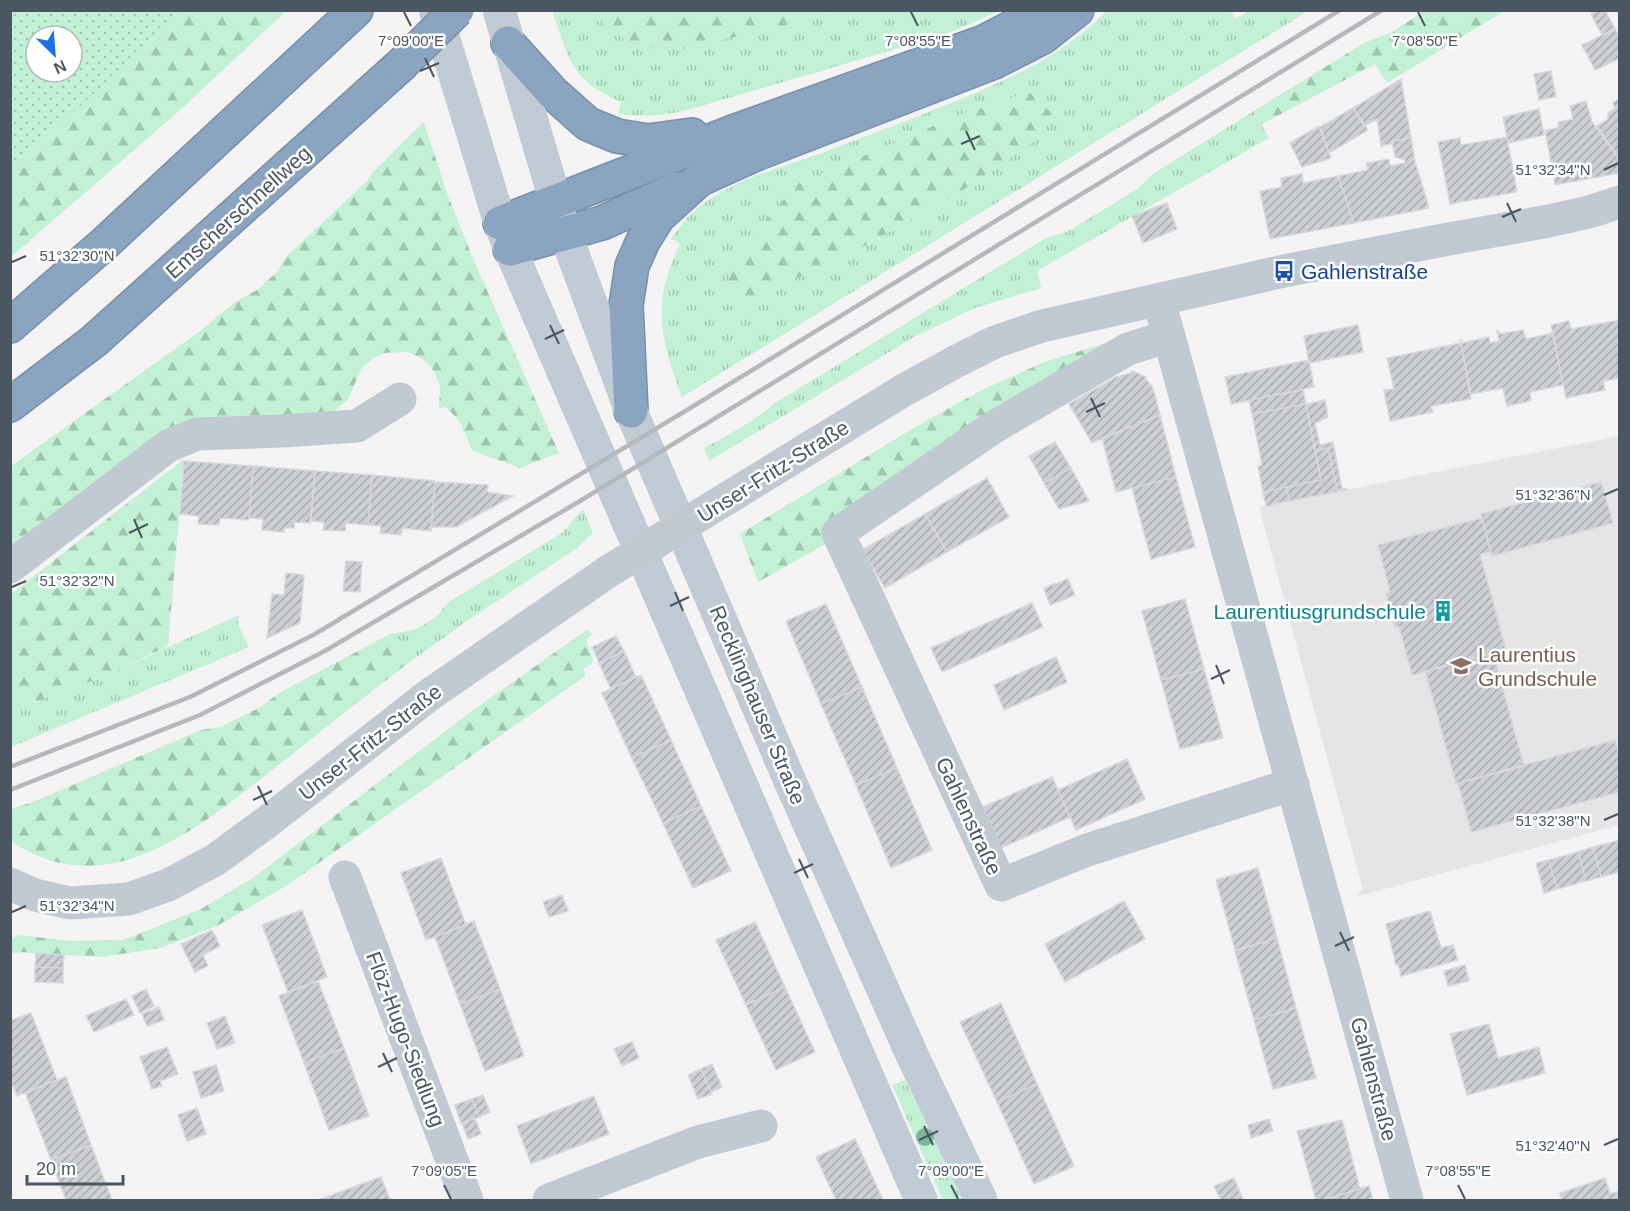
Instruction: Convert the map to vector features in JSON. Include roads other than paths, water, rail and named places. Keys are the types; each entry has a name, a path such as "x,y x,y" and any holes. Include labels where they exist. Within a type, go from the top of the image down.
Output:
{"highway":[{"path":"10,326 105,243 356,10"},
{"name":"Emscherschnellweg","path":"10,405 94,341 401,66 457,10"},
{"path":"505,236 555,201 733,132 984,42 1028,19 1039,10"},
{"path":"505,236 565,233 602,223 758,153 994,62 1043,37 1077,10"},
{"path":"508,43 553,93 588,124 617,136 648,141 733,132"},
{"path":"631,411 626,305 632,266 643,241 658,217 700,179"}],"main road":[{"path":"435,10 505,236 921,1200"},
{"name":"Recklinghauser Straße","path":"499,10 565,233 631,411 798,801 913,1057 981,1200"}],"street":[{"name":"Unser-Fritz-Straße","path":"10,885 35,895 70,903 129,899 168,885 215,860 429,695 492,649 609,571 904,390 995,342 1042,326 1159,299 1360,256 1549,221 1620,202"},
{"name":"Gahlenstraße","path":"1159,299 1407,1200"},
{"name":"Gahlenstraße","path":"1169,336 1128,349 994,426 838,533 1001,885 1087,850 1293,784"},
{"path":"10,567 168,446 197,434 357,426 400,399"},
{"name":"Flöz-Hugo-Siedlung","path":"345,878 467,1200"},
{"path":"549,1200 698,1142 761,1126"}],"railway":[{"path":"10,767 190,697 315,634 687,410 1340,10"},
{"path":"10,790 200,715 323,652 580,501 1382,10"}],"place":[{"name":"Gahlenstraße","path":"1284,271"},
{"name":"Laurentiusgrundschule","path":"1443,611"},
{"name":"Laurentius Grundschule","path":"1461,666"}]}
